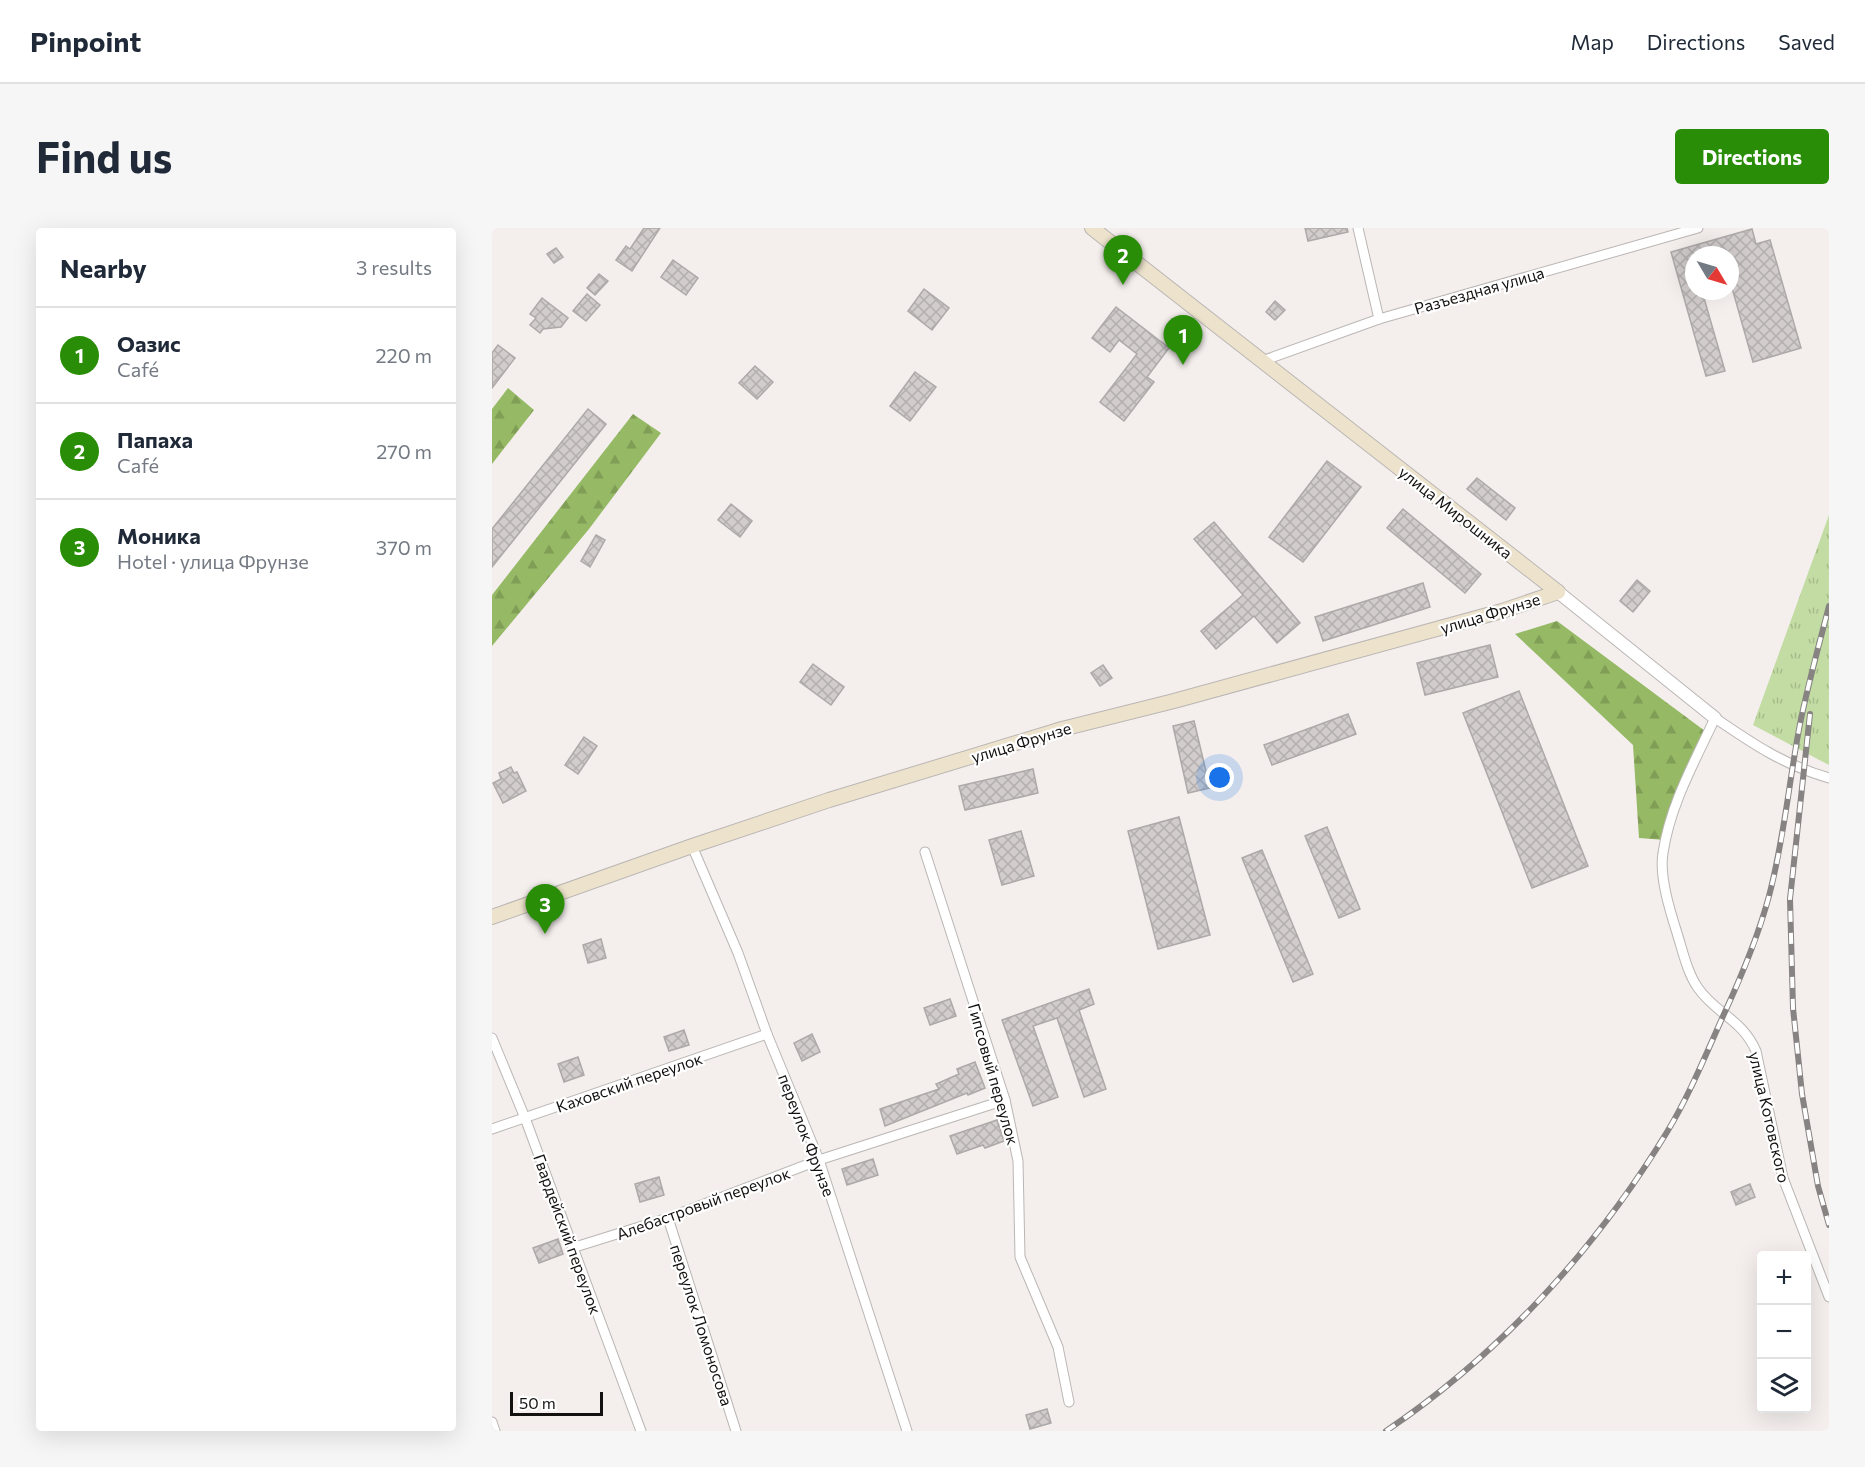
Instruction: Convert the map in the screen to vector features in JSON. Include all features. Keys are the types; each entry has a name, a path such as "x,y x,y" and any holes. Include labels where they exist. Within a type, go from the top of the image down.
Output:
{"main road":[{"name":"улица Мирошника","path":"1092,228 1558,592"},
{"name":"улица Фрунзе","path":"492,917 829,800 1062,729 1185,698 1502,611 1558,592"}],"street":[{"path":"1358,228 1379,319"},
{"name":"Разъездная улица","path":"1262,361 1379,319 1698,228"},
{"name":"улица Мирошника","path":"1558,592 1715,718 1774,757 1804,771 1829,778"},
{"name":"улица Котовского","path":"1715,718 1673,810 1662,855 1667,902 1689,972 1698,988 1710,1003 1741,1026 1756,1051 1783,1178 1829,1297"},
{"name":"переулок Фрунзе","path":"692,846 738,952 767,1034 819,1160 907,1431"},
{"name":"Гипсовый переулок","path":"925,852 1005,1100 1018,1161 1020,1257 1058,1347 1069,1402"},
{"name":"Каховский переулок","path":"492,1129 767,1034"},
{"name":"Гвардейский переулок","path":"492,1038 525,1118 641,1431"},
{"name":"Алебастровый переулок","path":"572,1248 668,1218 819,1160 1005,1100"},
{"name":"переулок Ломоносова","path":"668,1218 736,1431"},
{"path":"492,1422 495,1431"}],"green space":[{"path":"508,388 534,410 492,464 492,409"},
{"path":"633,414 661,433 589,529 492,646 492,595"},
{"path":"1829,515 1829,765 1753,725"},
{"path":"1557,621 1709,734 1665,840 1639,838 1633,745 1515,634"}],"building":[{"path":"644,228 660,228 632,271 616,260 626,246 630,249"},
{"path":"1305,228 1347,228 1348,232 1308,241"},
{"path":"1752,229 1756,244 1770,240 1801,348 1753,362 1735,300 1739,300 1739,246 1692,246"},
{"path":"556,248 563,257 554,263 547,254"},
{"path":"1685,248 1685,300 1705,300 1725,371 1706,376 1671,252"},
{"path":"673,260 698,278 686,295 661,277"},
{"path":"599,274 608,281 595,295 587,288"},
{"path":"924,289 949,308 932,330 908,311"},
{"path":"587,294 600,305 586,321 573,311"},
{"path":"542,298 568,318 561,327 543,329 540,333 530,325 536,318 530,314"},
{"path":"1275,301 1285,310 1275,320 1266,312"},
{"path":"1116,307 1169,348 1147,377 1154,382 1124,421 1100,402 1137,354 1119,340 1110,352 1092,338"},
{"path":"498,345 515,358 492,388 492,353"},
{"path":"755,366 773,382 757,399 739,383"},
{"path":"915,372 936,387 910,421 890,406"},
{"path":"588,409 606,424 492,567 492,529"},
{"path":"1327,461 1361,487 1303,562 1269,537"},
{"path":"1477,478 1515,508 1506,520 1467,489"},
{"path":"731,504 752,521 740,537 718,520"},
{"path":"1403,509 1481,574 1465,593 1387,528"},
{"path":"1214,522 1300,623 1277,643 1254,616 1216,649 1201,631 1243,595 1194,539"},
{"path":"596,535 605,540 590,567 581,561"},
{"path":"1637,580 1650,591 1633,612 1620,601"},
{"path":"1423,583 1430,607 1323,641 1315,617"},
{"path":"1490,645 1498,677 1425,695 1417,663"},
{"path":"813,664 844,687 831,705 800,682"},
{"path":"1103,665 1112,678 1100,686 1091,673"},
{"path":"1519,691 1588,866 1532,888 1463,713"},
{"path":"1348,714 1356,734 1272,765 1264,745"},
{"path":"1194,721 1210,788 1188,793 1173,726"},
{"path":"584,737 597,746 578,774 565,765"},
{"path":"511,767 514,773 517,772 526,791 503,803 493,783 501,779 499,773"},
{"path":"1033,769 1038,793 965,810 959,786"},
{"path":"1179,817 1210,935 1158,949 1128,831"},
{"path":"1327,827 1360,909 1339,918 1305,836"},
{"path":"1021,831 1034,876 1002,885 989,840"},
{"path":"1262,850 1313,974 1293,982 1242,858"},
{"path":"601,939 606,958 588,963 583,945"},
{"path":"1089,989 1094,1004 1079,1010 1106,1089 1084,1097 1057,1018 1033,1026 1058,1097 1033,1106 1002,1020"},
{"path":"950,999 956,1016 930,1025 924,1008"},
{"path":"684,1030 689,1045 669,1051 664,1037"},
{"path":"812,1034 820,1052 802,1061 794,1043"},
{"path":"578,1057 584,1075 564,1082 558,1064"},
{"path":"975,1062 985,1088 885,1126 880,1109 939,1089 936,1084 959,1074 957,1069"},
{"path":"997,1120 1004,1141 957,1154 950,1136"},
{"path":"873,1159 878,1175 847,1185 842,1169"},
{"path":"659,1177 664,1195 640,1202 635,1184"},
{"path":"1750,1184 1755,1197 1736,1205 1731,1192"},
{"path":"558,1239 563,1254 539,1263 533,1248"},
{"path":"1047,1409 1051,1423 1030,1429 1026,1415"}],"railway":[{"path":"1386,1431 1468,1368 1543,1296 1609,1217 1675,1118 1737,985 1765,911 1779,854 1803,709 1829,606"},
{"path":"1810,714 1790,899 1793,1008 1802,1094 1818,1186 1829,1225"}],"place":[{"name":"Папаха","path":"1123,285"},
{"name":"Оазис","path":"1183,365"},
{"name":"Моника","path":"545,934"}]}
